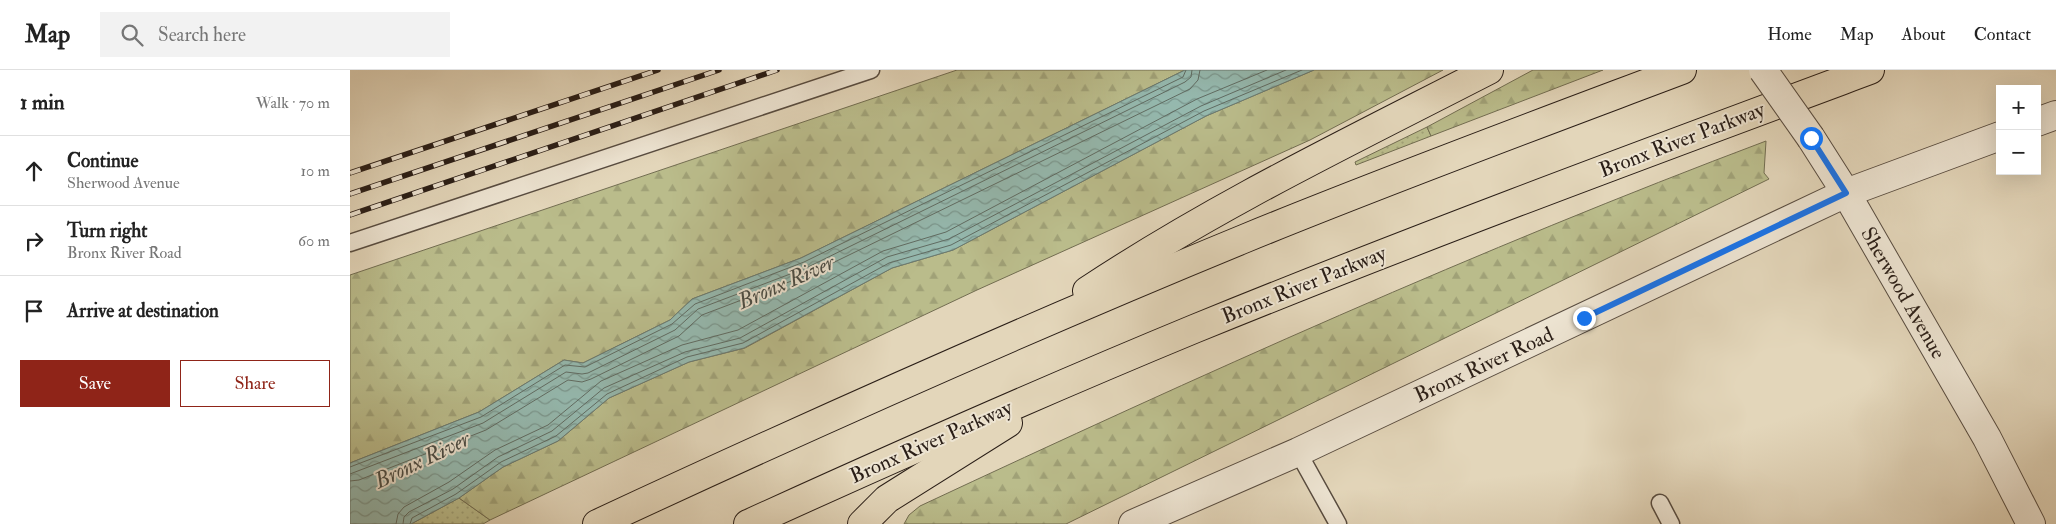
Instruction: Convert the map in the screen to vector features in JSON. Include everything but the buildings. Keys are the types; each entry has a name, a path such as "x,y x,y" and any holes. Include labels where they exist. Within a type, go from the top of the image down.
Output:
{"highway":[{"path":"1035,327 1140,256 1196,222 1489,70"},
{"path":"597,524 812,424 1035,327 1372,188 1682,70"},
{"name":"Bronx River Parkway","path":"748,524 1191,330 1428,236 1870,70"},
{"path":"862,524 887,499 1084,376"}],"street":[{"name":"Sherwood Avenue","path":"1763,70 1811,138 1846,193 1987,438 2031,524"},
{"path":"2041,120 2056,114"},
{"name":"Bronx River Road","path":"1133,524 1298,452 1846,193 1996,137"}],"lane":[{"path":"350,243 872,70"},
{"path":"1298,452 1338,524"},
{"path":"1660,503 1671,524"}],"green space":[{"path":"957,70 1185,70 801,258 692,299 670,320 583,363 564,360 479,412 350,463 350,275"},
{"path":"1314,70 1443,70 1310,140 977,290 490,520 459,498 503,467 558,441 609,398 689,362 745,348 892,268 953,250 1206,116"},
{"path":"1533,70 1603,70 1431,136 1427,127"},
{"path":"1427,127 1431,136 1356,165 1355,162"},
{"path":"1766,141 1764,173 1769,179 1066,524 904,524 909,515 920,506 1234,362 1552,225"},
{"path":"459,498 490,520 483,524 411,524"}],"water":[{"name":"Bronx River","path":"1185,70 1314,70 1206,116 953,250 892,268 744,348 689,362 609,398 558,441 503,467 459,498 411,524 350,524 350,463 479,412 564,360 583,363 670,320 692,299 801,258"}],"railway":[{"path":"350,173 658,70"},
{"path":"350,194 719,70"},
{"path":"350,215 777,70"}],"route":[{"path":"1584,318 1846,193 1811,138"}]}
